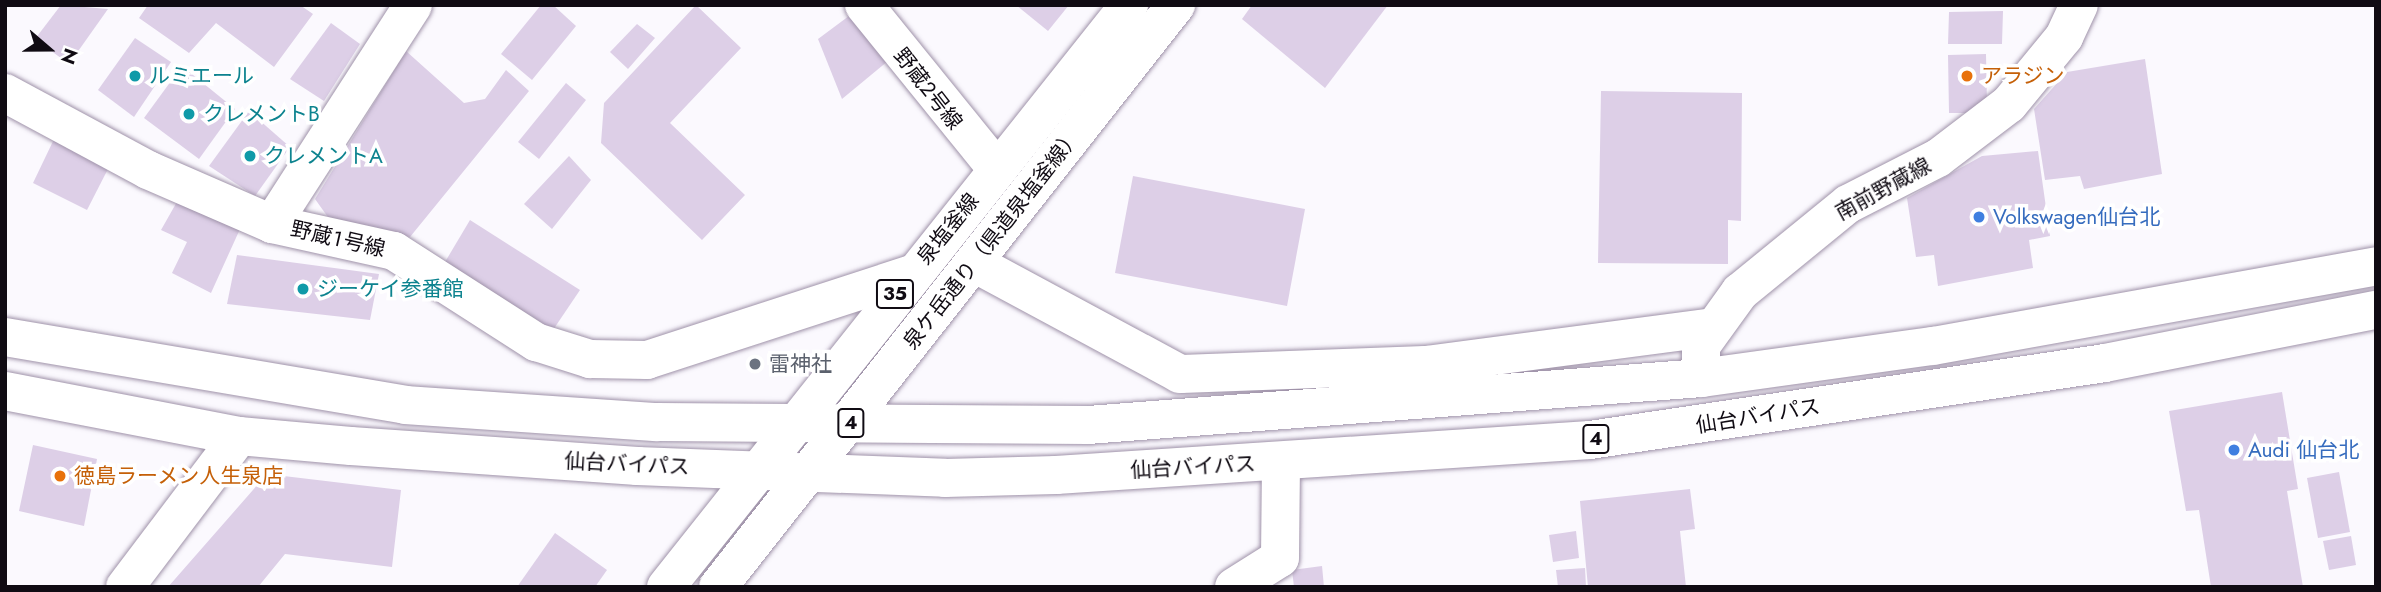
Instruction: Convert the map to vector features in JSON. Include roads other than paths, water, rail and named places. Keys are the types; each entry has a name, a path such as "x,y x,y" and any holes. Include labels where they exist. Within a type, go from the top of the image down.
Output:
{"main road":[{"path":"272,224 413,5"},
{"name":"野蔵２号線","path":"864,5 997,169"},
{"name":"泉塩釜線","path":"666,587 792,422 1129,5"},
{"name":"泉ケ岳通り（県道泉塩釜線）","path":"808,472 1176,5"},
{"name":"南前野蔵線","path":"1700,378 1702,346 1740,292 1848,204 1938,158 2009,104 2064,37 2079,5"},
{"name":"野蔵１号線","path":"5,93 148,170 272,224 394,251 536,342 590,359 647,360 911,274"},
{"path":"974,263 1180,374 1426,365 1714,327"},
{"name":"仙台バイパス","path":"5,337 405,405 657,422 1088,425 1700,378 1934,346 2376,266"},
{"name":"仙台バイパス","path":"5,391 239,436 756,470 945,478 1282,462 1681,427 2105,363 2376,310"},
{"path":"125,587 239,436"},
{"path":"1234,587 1280,558 1282,462"},
{"name":"35","path":"718,587 808,472"}],"place":[{"name":"ルミエール","path":"135,76"},
{"name":"アラジン","path":"1967,76"},
{"name":"クレメントB","path":"189,114"},
{"name":"クレメントA","path":"250,156"},
{"name":"Volkswagen仙台北","path":"1979,217"},
{"name":"ジーケイ参番館","path":"303,289"},
{"name":"雷神社","path":"755,364"},
{"name":"Audi 仙台北","path":"2234,450"},
{"name":"徳島ラーメン人生泉店","path":"60,476"}]}
